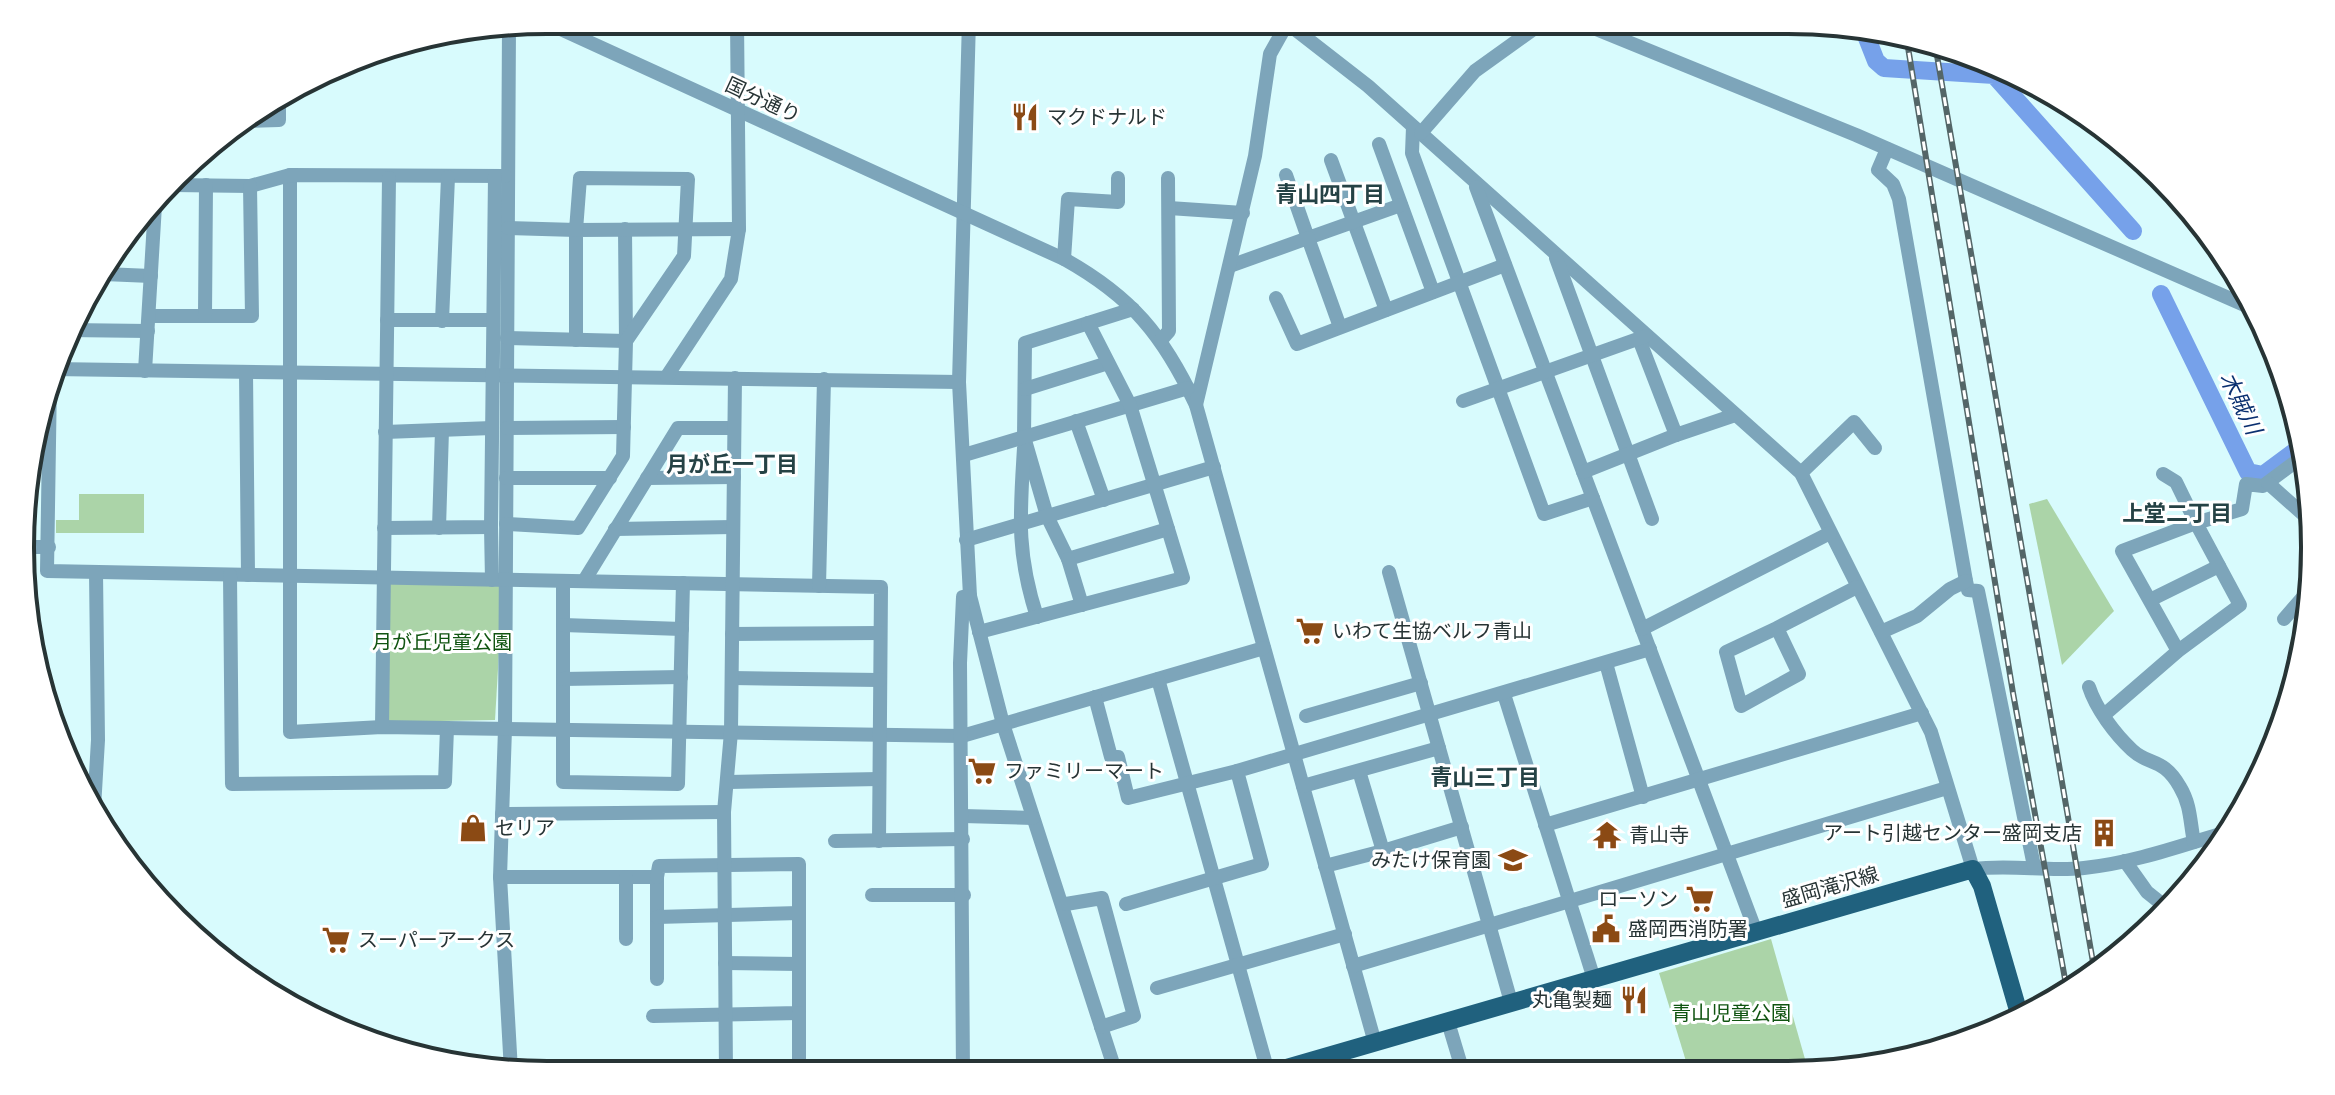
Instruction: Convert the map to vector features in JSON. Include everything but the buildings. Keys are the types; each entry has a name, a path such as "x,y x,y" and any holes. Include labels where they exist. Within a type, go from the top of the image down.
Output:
{"main road":[{"name":"盛岡滝沢線","path":"1340,1061 1375,1043 1973,869"},
{"path":"1973,869 1982,886 2017,1007"}],"street":[{"name":"国分通り","path":"571,34 1064,259 1092,275 1133,309 1161,340 1196,405 1375,1043"},
{"path":"667,376 731,279 739,229 737,34"},
{"path":"969,34 959,382 970,596 1003,724 1112,1061"},
{"path":"1196,405 1243,213 1270,54 1281,34"},
{"path":"1303,34 1368,86 1642,338 1801,473 1922,713 1973,869 2006,864 2083,868 2125,861 2211,837"},
{"path":"1527,34 1475,71 1417,130 1412,153 1544,514 1593,498"},
{"path":"1608,34 1887,149 2238,302"},
{"path":"509,35 493,320 499,375 499,580 505,729 500,877 510,1060"},
{"path":"263,120 279,120 279,110"},
{"path":"1379,144 1433,292"},
{"path":"1887,149 1878,170 1893,184 1899,199 1966,581 1968,590 1978,591 2034,866"},
{"path":"1331,160 1386,310"},
{"path":"183,185 250,186 290,175 389,178 502,176"},
{"path":"290,175 290,732 382,727 962,736 1264,648"},
{"path":"1286,175 1340,327"},
{"path":"499,375 507,338 508,228 502,176"},
{"path":"442,321 448,177"},
{"path":"382,727 389,178"},
{"path":"576,340 576,230 580,178 688,179 684,256 626,341"},
{"path":"1064,259 1068,199 1118,202 1118,178"},
{"path":"1161,340 1169,331 1168,178"},
{"path":"1474,183 1756,932"},
{"path":"205,316 206,185"},
{"path":"83,329 205,316 252,316 250,186"},
{"path":"1230,266 1401,205"},
{"path":"1169,208 1243,213"},
{"path":"145,371 154,217"},
{"path":"508,228 739,229"},
{"path":"384,528 578,528 623,456 625,229"},
{"path":"1554,254 1652,519"},
{"path":"1276,298 1297,344 1505,265"},
{"path":"115,272 151,276"},
{"path":"1037,617 1022,571 1020,524 1025,343 1133,309"},
{"path":"387,320 493,320"},
{"path":"979,632 1183,578 1130,405 1088,323"},
{"path":"507,338 626,341"},
{"path":"1463,401 1642,338"},
{"path":"1642,338 1676,435"},
{"path":"1025,389 1108,363"},
{"path":"66,369 959,382"},
{"path":"246,372 248,575"},
{"path":"726,1061 724,812 731,732 735,378"},
{"path":"819,586 824,379"},
{"path":"964,455 1188,388"},
{"path":"1583,472 1735,415"},
{"path":"1076,421 1104,500"},
{"path":"1801,473 1854,422 1875,448"},
{"path":"385,432 624,427"},
{"path":"499,428 506,478 499,526"},
{"path":"584,581 678,428 734,428"},
{"path":"439,528 442,430"},
{"path":"1024,437 1047,516 1068,559 1082,605"},
{"path":"45,443 47,571 881,587 879,841"},
{"path":"2178,651 2122,551 2242,509 2246,484 2268,483 2294,463"},
{"path":"966,540 1214,467"},
{"path":"2104,715 2178,651 2240,605 2176,482 2163,474"},
{"path":"647,478 734,477"},
{"path":"506,478 610,478"},
{"path":"2268,483 2300,511"},
{"path":"615,529 733,527"},
{"path":"1068,559 1168,529"},
{"path":"1642,629 1830,533"},
{"path":"34,547 49,547"},
{"path":"2150,600 2219,566"},
{"path":"95,790 98,740 96,572"},
{"path":"1389,572 1511,1002"},
{"path":"230,575 232,784 445,782 447,728"},
{"path":"563,581 563,782 678,784 683,583"},
{"path":"1881,632 1917,616 1950,589 1966,581"},
{"path":"1777,628 1799,674 1741,706 1726,652 1857,587"},
{"path":"963,1061 963,597 970,596"},
{"path":"2284,619 2298,603"},
{"path":"563,625 682,629"},
{"path":"732,634 880,633"},
{"path":"1095,697 1111,757 1118,757 1128,798 1189,785 1650,649"},
{"path":"1606,663 1643,797"},
{"path":"563,679 681,677"},
{"path":"732,678 880,680"},
{"path":"1158,679 1267,1061"},
{"path":"1306,716 1421,683"},
{"path":"2089,687 2104,715 2133,752 2163,765 2180,787 2190,808 2194,842"},
{"path":"1504,694 1594,979"},
{"path":"1545,825 1922,713"},
{"path":"1303,786 1439,748"},
{"path":"1126,904 1262,864 1237,771"},
{"path":"1359,771 1383,851"},
{"path":"729,782 879,779"},
{"path":"1353,966 1947,788"},
{"path":"502,814 724,812"},
{"path":"963,816 1033,818"},
{"path":"1325,866 1462,827"},
{"path":"835,841 963,839"},
{"path":"2125,861 2147,892 2159,902"},
{"path":"657,979 659,866 799,864 799,1061"},
{"path":"500,877 657,877"},
{"path":"626,877 626,939"},
{"path":"872,895 964,895"},
{"path":"1066,904 1102,898 1134,1016 1101,1027"},
{"path":"657,917 799,913"},
{"path":"1157,988 1345,934"},
{"path":"725,963 799,964"},
{"path":"653,1016 799,1013"},
{"path":"1448,1022 1460,1061"}],"green space":[{"path":"79,494 144,494 144,533 56,533 56,520 79,520"},
{"path":"2047,499 2114,611 2062,665 2029,504"},
{"name":"月が丘児童公園","path":"383,582 503,584 495,720 386,722"},
{"name":"青山児童公園","path":"1771,939 1805,1059 1686,1061 1659,973"}],"waterway":[{"name":"木賊川","path":"1868,40 1876,61 1884,68 1988,75"},
{"name":"木賊川","path":"1998,79 2133,231"},
{"name":"木賊川","path":"2161,294 2248,472 2263,475 2292,453"}],"railway":[{"path":"1908,48 2013,693 2065,979"},
{"path":"1937,56 2093,960"}],"place":[{"name":"マクドナルド","path":"1025,117"},
{"name":"いわて生協ベルフ青山","path":"1310,631"},
{"name":"ファミリーマート","path":"982,771"},
{"name":"セリア","path":"473,828"},
{"name":"アート引越センター盛岡支店","path":"2104,833"},
{"name":"青山寺","path":"1607,835"},
{"name":"みたけ保育園","path":"1513,860"},
{"name":"ローソン","path":"1700,899"},
{"name":"盛岡西消防署","path":"1606,929"},
{"name":"スーパーアークス","path":"336,940"},
{"name":"丸亀製麺","path":"1634,1000"}],"district":[{"name":"青山四丁目","path":"1330,194"},
{"name":"月が丘一丁目","path":"732,464"},
{"name":"上堂二丁目","path":"2177,513"},
{"name":"青山三丁目","path":"1485,777"}]}
